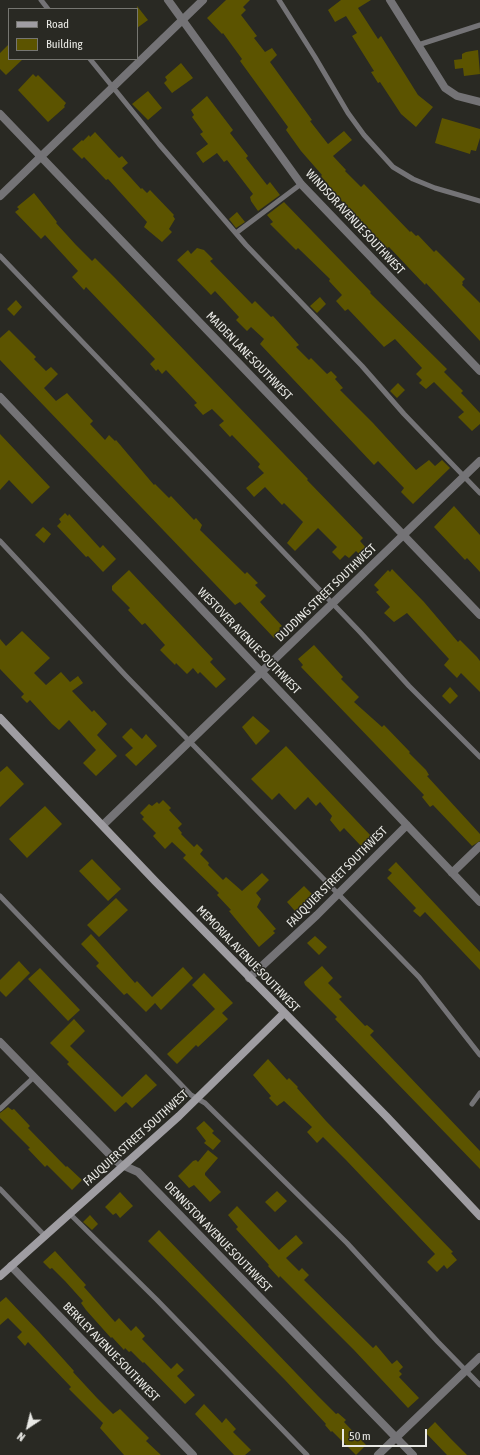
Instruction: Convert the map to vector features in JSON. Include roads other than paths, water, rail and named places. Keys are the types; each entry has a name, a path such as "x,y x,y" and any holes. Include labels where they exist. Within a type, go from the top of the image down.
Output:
{"street":[{"name":"WINDSOR AVENUE SOUTHWEST","path":"168,0 301,184 480,371"},
{"path":"0,196 203,0"},
{"path":"390,0 445,88 457,96 480,102"},
{"name":"MAIDEN LANE SOUTHWEST","path":"0,114 480,615"},
{"name":"WESTOVER AVENUE SOUTHWEST","path":"0,398 480,902"},
{"name":"DUDDING STREET SOUTHWEST","path":"103,825 480,461"},
{"name":"MEMORIAL AVENUE SOUTHWEST","path":"0,718 249,978 386,1116 480,1216"},
{"name":"FAUQUIER STREET SOUTHWEST","path":"249,978 407,825"},
{"path":"452,873 480,846"},
{"name":"FAUQUIER STREET SOUTHWEST","path":"0,1276 197,1099 284,1013"},
{"name":"DENNISTON AVENUE SOUTHWEST","path":"0,1042 96,1141 124,1166 138,1172 413,1455"},
{"name":"BERKLEY AVENUE SOUTHWEST","path":"11,1266 194,1455"},
{"path":"378,1455 480,1357"}],"lane":[{"path":"41,0 47,8"},
{"path":"279,0 348,113 364,135 393,167 414,179 435,188 480,201"},
{"path":"418,45 480,26"},
{"path":"91,60 236,233 362,366 404,414 480,493"},
{"path":"236,233 301,184"},
{"path":"0,256 333,603 409,686 480,757"},
{"path":"0,541 126,676 267,818 325,882 338,893 419,977 480,1055"},
{"path":"0,896 191,1095 205,1103 347,1243 438,1342 480,1385"},
{"path":"0,1109 34,1077"},
{"path":"472,1104 480,1093"},
{"path":"0,1189 45,1236"},
{"path":"70,1214 163,1306 307,1455"}]}
